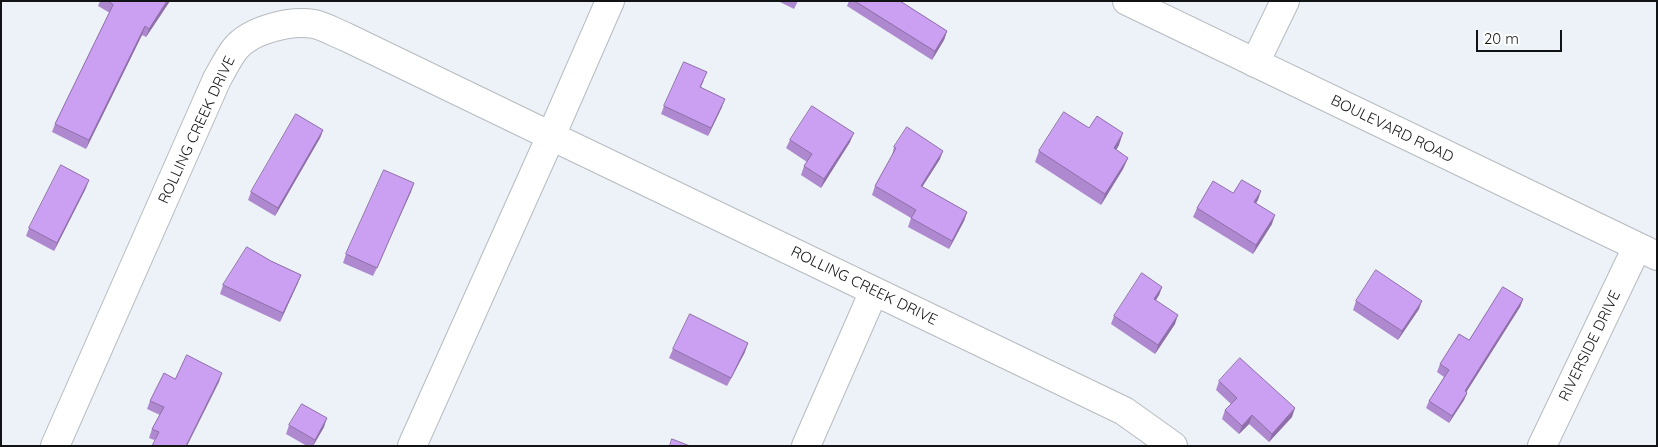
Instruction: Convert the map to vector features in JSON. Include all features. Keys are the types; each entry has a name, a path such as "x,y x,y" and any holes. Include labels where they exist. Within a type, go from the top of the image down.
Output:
{"street":[{"path":"412,446 610,1"},
{"name":"BOULEVARD ROAD","path":"1127,1 1647,252"},
{"path":"1255,63 1285,1"},
{"name":"ROLLING CREEK DRIVE","path":"55,446 217,79 235,49 247,37 295,23 315,24 346,37 1124,411 1173,446"},
{"name":"RIVERSIDE DRIVE","path":"1542,446 1647,252"},
{"path":"806,446 874,291"}],"building":[{"path":"108,1 167,1 149,29 145,26 89,140 55,124 113,5"},
{"path":"855,1 900,1 947,31 935,51"},
{"path":"684,62 707,72 700,87 725,99 711,128 664,106"},
{"path":"812,106 854,133 824,179 804,166 812,154 790,140"},
{"path":"1064,112 1089,128 1097,116 1123,133 1114,148 1128,158 1105,194 1039,151"},
{"path":"296,114 323,130 278,208 251,192"},
{"path":"907,127 943,151 921,186 967,212 952,241 911,218 916,210 875,186 896,148 894,147"},
{"path":"61,165 89,180 57,243 29,228"},
{"path":"384,170 414,183 377,268 346,254"},
{"path":"1242,180 1261,191 1254,202 1275,215 1256,245 1197,208 1213,181 1233,193"},
{"path":"247,247 301,275 283,313 223,285"},
{"path":"1376,270 1422,301 1402,331 1356,301"},
{"path":"1142,273 1162,287 1154,299 1178,315 1158,345 1114,316"},
{"path":"1503,287 1523,299 1465,391 1467,393 1452,416 1429,401 1449,370 1440,364 1459,334 1469,340"},
{"path":"690,314 748,343 731,378 673,349"},
{"path":"187,355 222,373 186,446 152,446 159,432 152,429 164,407 150,401 164,373 175,379"},
{"path":"1240,358 1295,408 1272,434 1252,415 1242,426 1225,410 1237,398 1219,381"},
{"path":"302,404 327,418 315,440 289,425"},
{"path":"672,439 690,446 670,446"}]}
